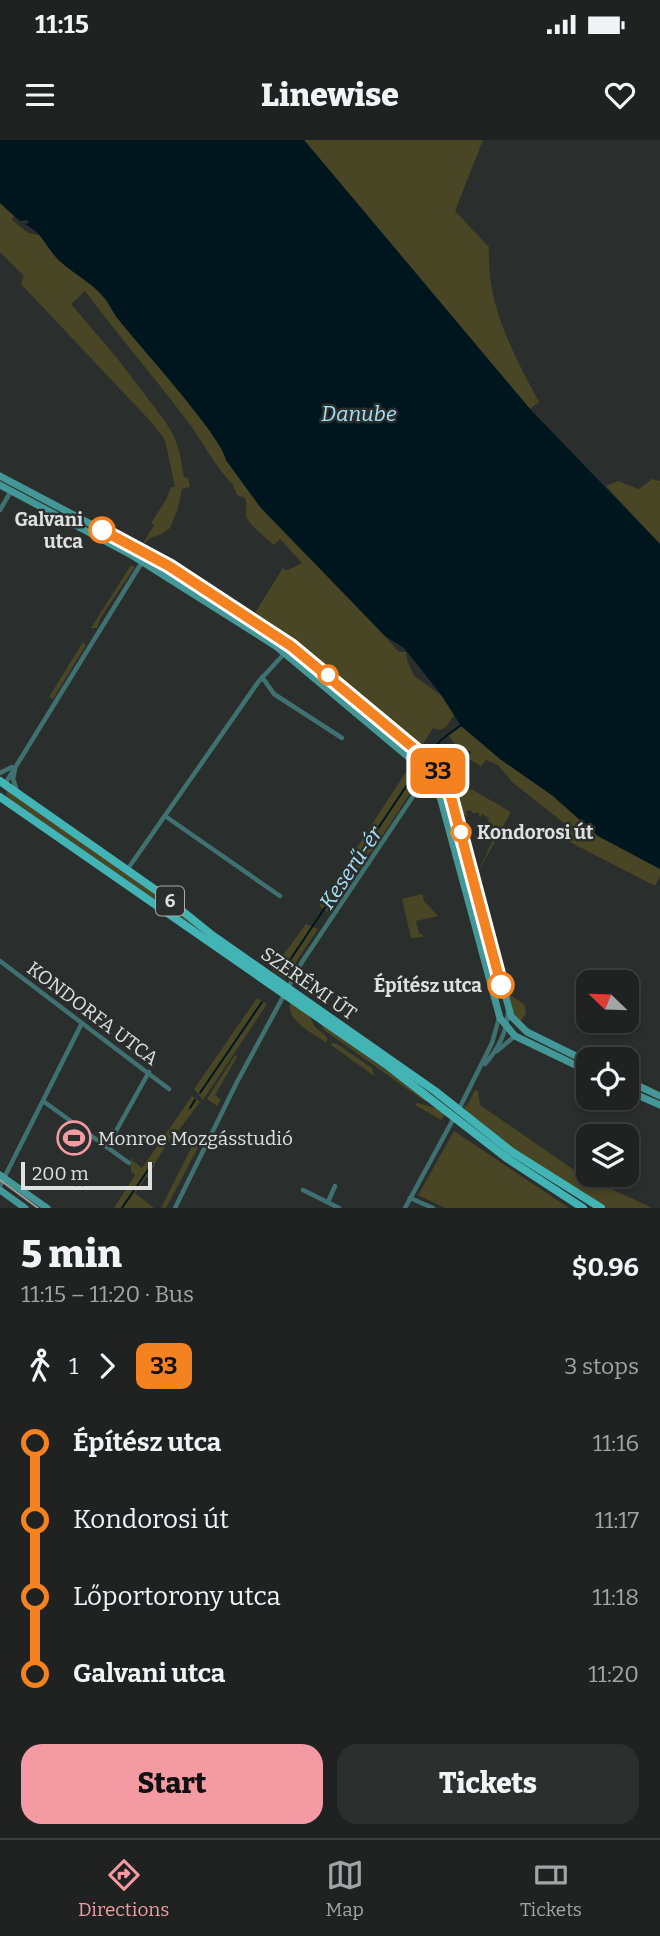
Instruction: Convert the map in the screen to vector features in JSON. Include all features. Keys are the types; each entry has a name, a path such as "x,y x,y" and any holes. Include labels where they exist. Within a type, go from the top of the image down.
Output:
{"main road":[{"path":"0,476 13,488"},
{"path":"0,485 13,488 114,541 147,554 185,577 291,646 434,765 451,797 508,1010 524,1030 576,1056"},
{"path":"114,541 142,562 285,653 426,773 433,781 440,800 499,1014 509,1032 576,1066"},
{"path":"179,586 185,577"},
{"path":"285,653 291,646"},
{"name":"SZERÉMI ÚT","path":"1,786 20,795 127,870 407,1079 512,1152 601,1208"},
{"name":"SZERÉMI ÚT","path":"0,797 286,991"},
{"path":"476,928 486,926"},
{"path":"482,950 491,948"},
{"path":"509,1032 524,1030"},
{"path":"639,1088 657,1099"},
{"path":"639,1094 657,1099"},
{"name":"SZERÉMI ÚT","path":"457,1113 508,1159 583,1208"},
{"path":"1,1178 47,1208"},
{"path":"0,1188 25,1208"}],"street":[{"path":"0,510 13,488"},
{"path":"1,786 147,554"},
{"path":"127,870 262,677 285,653"},
{"path":"262,677 274,694 342,738"},
{"path":"0,773 18,762"},
{"path":"18,762 13,779 20,795"},
{"path":"175,1208 237,1082 302,962 426,773 434,765"},
{"path":"165,816 280,896"},
{"name":"KONDORFA UTCA","path":"0,961 169,1089"},
{"path":"476,1076 509,1032 508,1010"},
{"path":"405,1208 492,1044 499,1014"},
{"path":"0,1188 1,1178 82,1023"},
{"path":"492,1044 509,1032"},
{"path":"495,1053 509,1032"},
{"path":"107,1147 149,1072"},
{"path":"43,1101 129,1163"},
{"path":"328,1202 335,1186"},
{"path":"303,1190 339,1208"},
{"path":"410,1198 433,1208"}],"shaded area":[{"path":"304,140 483,140 455,211 489,247 492,288 503,328 539,402 530,409"},
{"path":"0,203 14,216 12,220 27,232 44,238 62,262 104,298 211,432 226,460 261,508 399,652 406,652 414,676 442,696 454,715 446,727 440,730 433,728 421,747 302,647 253,616 284,566 284,570 288,570 302,563 280,539 274,545 250,522 246,515 245,498 237,495 232,483 191,426 85,291 71,304 165,421 174,436 184,477 188,478 190,487 182,489 170,528 150,538 141,547 171,487 175,487 165,440 21,284 24,276 0,252"},
{"path":"652,479 660,481 660,544 606,486 618,481 639,489"},
{"path":"131,565 135,567 101,617 97,628 91,628"},
{"path":"187,583 284,646 284,649 186,586"},
{"path":"83,642 86,645 53,699 49,697"},
{"path":"297,657 352,698 427,762 425,765 296,659"},
{"path":"462,726 500,759 553,796 598,836 660,869 655,886 562,838 568,828 564,823 512,782 498,765 486,760 481,766 465,757 468,753 471,754 471,751 457,747 448,735"},
{"path":"411,764 422,775 329,913 319,906"},
{"path":"456,787 473,790 511,812 477,874 495,835 489,818 482,814 480,817 478,812 473,814 471,810 466,811 467,816 460,813 454,789"},
{"path":"6,789 159,896 198,927 197,929 7,797"},
{"path":"441,789 446,790 482,924 478,925"},
{"path":"422,894 424,901 438,916 416,921 423,937 411,938 402,899"},
{"path":"306,924 318,929 297,960 290,977 284,978 272,970"},
{"path":"507,995 525,1005 526,1013 520,1023 514,1016"},
{"path":"257,998 267,1004 203,1100 194,1089"},
{"path":"290,1002 309,1015 315,1027 327,1037 327,1043 296,1021 290,1009"},
{"path":"321,1024 432,1103 423,1100 324,1030"},
{"path":"333,1043 372,1068 374,1076 331,1045"},
{"path":"235,1055 237,1057 215,1095 221,1100 217,1106 207,1099"},
{"path":"475,1090 478,1091 480,1105 576,1171 576,1187 608,1187 652,1208 606,1208 514,1149 466,1111 464,1106 467,1106"},
{"path":"192,1096 200,1102 178,1131 176,1130 155,1163 149,1178 146,1177 135,1193 154,1208 114,1208 135,1175 131,1172 131,1158 142,1168"},
{"path":"417,1103 445,1113 441,1120 415,1105"},
{"path":"454,1131 569,1208 445,1208 418,1195"},
{"path":"193,1144 199,1146 166,1208 161,1208"}],"water":[{"name":"Danube","path":"0,140 304,140 530,409 660,544 660,869 598,836 553,796 500,759 461,726 442,696 404,648 385,636 261,508 226,460 211,432 118,319 107,301 54,255 39,235 25,224 29,223 27,220 20,221 0,203"}],"waterway":[{"name":"Keserű-ér","path":"429,754 441,740 461,725"},
{"name":"Keserű-ér","path":"286,966 417,770"},
{"name":"Keserű-ér","path":"200,1093 262,1002"},
{"name":"Keserű-ér","path":"190,1108 195,1100"},
{"name":"Keserű-ér","path":"122,1208 152,1164"}],"tram line":[{"path":"0,1180 38,1208"}],"bus line":[{"name":"33","path":"102,530 169,566 291,646 434,765 448,787 501,985"}],"place":[{"name":"Galvani utca","path":"102,530"},
{"name":"Kondorosi út","path":"461,832"},
{"name":"Építész utca","path":"501,985"},
{"name":"Monroe Mozgásstudió","path":"74,1138"}]}
